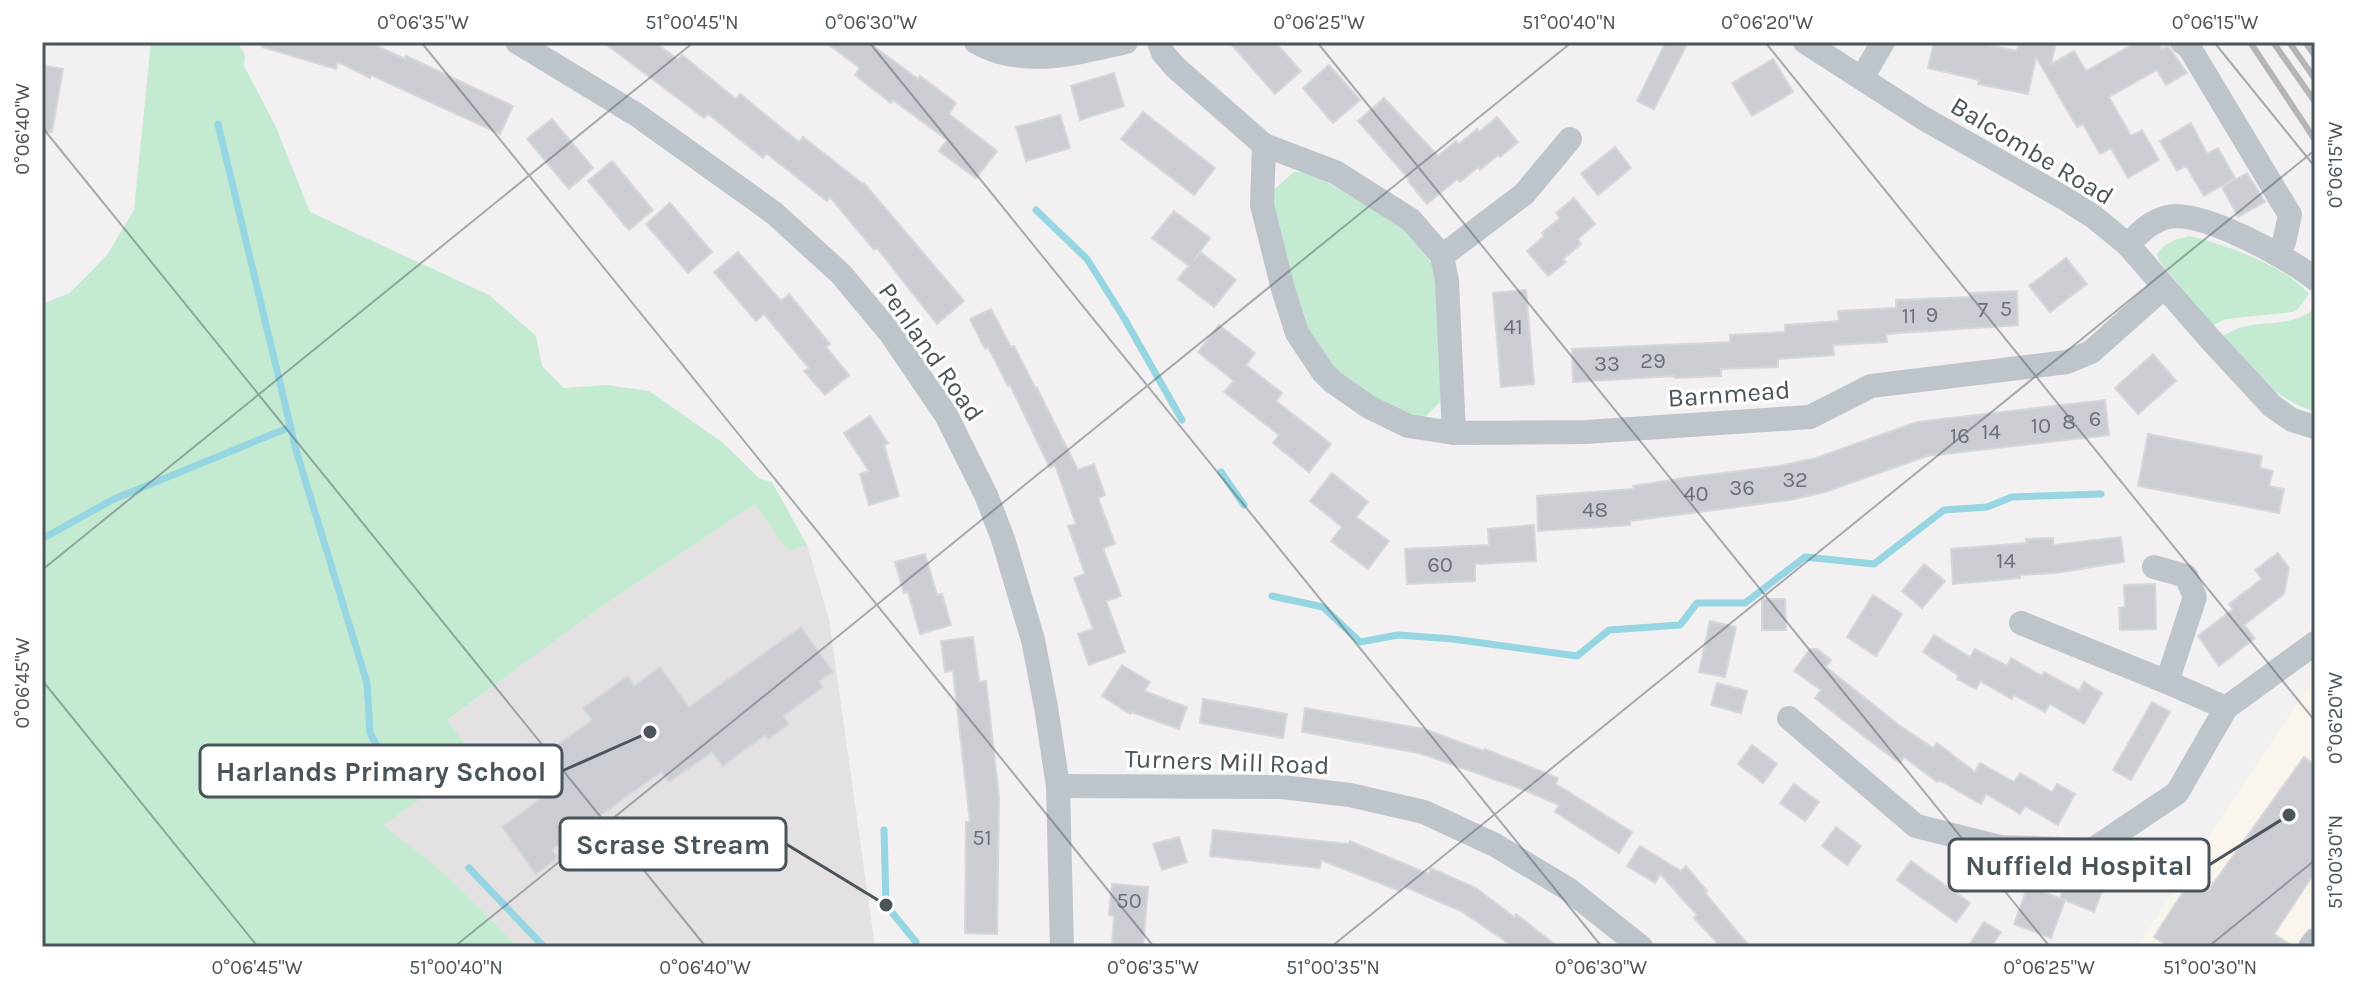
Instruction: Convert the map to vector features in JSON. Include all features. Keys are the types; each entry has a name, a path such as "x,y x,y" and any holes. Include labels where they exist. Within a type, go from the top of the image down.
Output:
{"street":[{"name":"Penland Road","path":"517,42 637,115 774,213 841,274 891,334 946,415 986,495 1003,539 1033,640 1058,786 1062,947"},
{"path":"976,42 1002,53 1053,58 1126,42"},
{"path":"1159,42 1163,53 1175,67 1264,145 1335,172 1411,220 1442,256 1447,281 1454,433"},
{"name":"Balcombe Road","path":"1805,42 1923,118 2094,217 2128,245 2272,406 2292,420 2315,427"},
{"path":"1862,78 1883,42"},
{"path":"2182,42 2189,47 2290,215 2284,242 2276,252"},
{"path":"1442,256 1524,194 1570,139"},
{"name":"Barnmead","path":"1264,145 1262,205 1297,333 1333,382 1369,407 1408,426 1454,433 1586,432 1810,417 1871,386 2067,362 2091,352 2164,287"},
{"path":"2128,245 2153,222 2171,216 2187,217 2276,252 2315,279"},
{"path":"2154,567 2186,576 2195,597 2167,682"},
{"path":"2021,623 2226,708"},
{"path":"1789,718 1916,826 2000,847 2092,850 2177,793 2226,708 2315,643"},
{"name":"Turners Mill Road","path":"1058,786 1282,787 1350,795 1424,812 1495,845 1568,889 1641,947"},
{"path":"2310,947 2315,940"}],"shaded area":[{"path":"755,504 788,551 807,545 829,619 875,947 518,947 443,872 382,825 476,762 446,721 598,609"},
{"path":"2315,683 2315,947 2137,947 2307,689"}],"green space":[{"path":"151,42 237,42 245,54 244,66 275,125 310,212 489,295 536,336 542,366 564,388 607,385 649,391 722,442 760,479 772,482 807,545 788,551 755,504 598,609 447,720 476,761 383,825 443,872 518,947 42,947 42,304 70,293 107,255 134,210"},
{"path":"1294,172 1312,173 1404,229 1432,264 1437,284 1444,398 1425,417 1409,419 1336,374 1306,327 1270,211 1272,191"},
{"path":"2189,236 2220,244 2270,265 2309,294 2292,312 2226,319 2213,325 2157,255 2166,244"},
{"path":"2315,308 2315,412 2274,390 2222,337 2245,326 2292,320"}],"building":[{"path":"262,42 369,42 513,106 500,134 338,62 336,69 262,47"},
{"path":"603,42 655,42 678,60 682,55 736,99 740,94 799,142 803,137 864,183 964,301 937,324 877,248 874,250 830,197 827,201 766,153 763,158 708,114 704,118"},
{"path":"825,42 868,42 956,103 949,114 997,151 976,178 939,151 947,140 855,75 860,68"},
{"path":"1229,42 1275,42 1301,71 1275,94"},
{"path":"1666,42 1688,42 1654,109 1637,101"},
{"path":"1934,42 1974,42 2017,51 2019,42 2056,42 2051,64 2074,51 2086,71 2137,42 2158,42 2162,49 2168,46 2187,73 2166,85 2157,70 2109,97 2131,136 2142,130 2159,160 2128,178 2111,148 2100,154 2083,124 2077,127 2036,57 2028,94 1978,84 1979,80 1928,68"},
{"path":"1773,59 1793,92 1752,116 1732,83"},
{"path":"42,65 63,69 52,132 42,132"},
{"path":"1329,65 1360,100 1333,123 1303,88"},
{"path":"1114,73 1124,106 1080,120 1071,86"},
{"path":"1384,98 1438,156 1456,141 1459,144 1477,129 1479,132 1497,117 1518,142 1480,170 1478,167 1460,182 1457,179 1427,204 1358,121"},
{"path":"1143,112 1215,168 1194,195 1121,139"},
{"path":"1060,115 1070,148 1026,161 1016,127"},
{"path":"552,119 593,168 569,189 527,139"},
{"path":"2191,123 2207,154 2218,148 2235,178 2204,196 2186,166 2177,171 2160,141"},
{"path":"1615,147 1631,168 1598,195 1581,174"},
{"path":"612,161 653,210 629,230 588,181"},
{"path":"2247,173 2265,202 2238,217 2222,187"},
{"path":"1574,198 1595,224 1578,239 1581,244 1563,259 1566,262 1548,276 1527,251 1560,218 1556,213"},
{"path":"670,203 712,252 688,273 646,224"},
{"path":"1174,211 1210,238 1194,260 1200,252 1236,280 1214,307 1178,279 1189,266 1152,238"},
{"path":"738,252 781,301 789,294 830,344 826,347 849,375 825,395 804,371 809,368 764,314 756,321 714,272"},
{"path":"2066,258 2087,284 2050,312 2029,286"},
{"path":"1526,290 1534,384 1501,387 1493,293"},
{"path":"2017,291 2018,325 1886,334 1887,342 1833,345 1834,355 1778,359 1778,367 1721,369 1721,376 1573,382 1572,349 1730,342 1730,335 1785,332 1785,325 1839,321 1838,311 1896,308 1896,300 1971,297 1971,293"},
{"path":"991,309 1037,388 1078,470 1094,464 1105,495 1098,498 1115,544 1103,548 1121,596 1106,601 1125,652 1089,665 1078,634 1093,629 1074,578 1085,574 1068,526 1076,524 1055,465 1050,468 1010,385 988,347 985,349 970,319"},
{"path":"1219,325 1255,353 1246,365 1282,393 1276,401 1331,444 1309,472 1273,443 1279,435 1224,392 1234,381 1198,352"},
{"path":"2153,354 2176,381 2138,414 2115,388"},
{"path":"2105,400 2109,435 1927,456 1825,492 1790,500 1630,521 1630,525 1538,531 1537,496 1634,489 1633,486 1683,478 1779,466 1816,458 1917,422"},
{"path":"870,416 888,443 884,445 899,496 869,505 860,474 869,471 844,433"},
{"path":"2148,434 2262,456 2260,468 2273,471 2269,486 2284,489 2279,513 2138,486"},
{"path":"1332,473 1368,502 1356,517 1389,541 1368,569 1331,541 1342,527 1310,501"},
{"path":"1534,525 1536,561 1475,564 1475,581 1407,584 1405,549 1489,545 1488,529"},
{"path":"2121,537 2124,562 2020,575 2020,578 1953,584 1951,549 2027,543 2026,539 2053,538 2053,545"},
{"path":"2278,553 2289,568 2284,594 2244,625 2255,638 2219,666 2198,636 2233,609 2229,604 2262,579 2255,570"},
{"path":"925,554 937,595 942,594 951,625 920,634 908,592 904,593 895,562"},
{"path":"1924,564 1945,581 1922,608 1902,591"},
{"path":"2155,584 2156,629 2120,630 2119,608 2125,607 2124,585"},
{"path":"1873,595 1902,614 1876,656 1847,637"},
{"path":"1762,599 1785,599 1786,630 1762,630"},
{"path":"1710,621 1736,627 1725,677 1699,672"},
{"path":"801,627 833,672 819,681 823,687 783,716 789,724 768,739 765,735 723,766 712,752 669,782 661,772 552,850 558,858 536,874 502,827 539,800 519,772 592,720 583,708 628,676 634,686 660,667 689,707"},
{"path":"1934,635 1970,657 1975,649 2007,666 2011,658 2042,676 2044,672 2079,691 2084,682 2102,693 2084,724 2050,704 2045,712 2014,695 2012,699 1980,681 1976,689 1957,679 1959,676 1923,652"},
{"path":"973,637 979,682 986,681 999,797 997,934 965,933 966,822 970,822 953,671 945,672 941,641"},
{"path":"1810,649 1817,649 1831,660 1826,667 1899,725 1933,748 1937,743 1975,772 1980,763 2014,782 2020,773 2052,792 2057,784 2075,794 2058,825 2025,806 2020,814 1986,794 1981,804 1939,780 1937,782 1904,757 1900,763 1815,698 1821,690 1794,671"},
{"path":"1122,665 1150,682 1144,691 1187,707 1179,729 1130,714 1102,696"},
{"path":"1717,683 1747,691 1741,713 1711,705"},
{"path":"1203,699 1287,714 1283,738 1200,723"},
{"path":"2152,702 2170,712 2131,780 2113,770"},
{"path":"1305,708 1424,729 1485,749 1558,778 1556,784 1632,832 1619,853 1555,812 1559,805 1519,788 1419,753 1302,732"},
{"path":"1752,745 1777,764 1763,783 1738,764"},
{"path":"2304,757 2315,765 2315,872 2274,934 2294,947 2169,947 2154,937 2191,880 2208,891"},
{"path":"1794,784 1819,802 1805,821 1780,803"},
{"path":"1836,827 1861,846 1847,865 1822,846"},
{"path":"1213,830 1349,844 1350,841 1429,874 1431,868 1476,888 1558,947 1514,947 1461,911 1403,886 1400,891 1321,860 1320,868 1210,856"},
{"path":"1179,837 1187,862 1162,870 1153,844"},
{"path":"1640,846 1681,871 1686,866 1750,947 1721,947 1660,874 1655,883 1627,866"},
{"path":"1911,861 1970,903 1956,922 1897,880"},
{"path":"2070,873 2104,886 2094,912 2065,900 2051,938 2014,924 2028,886 2064,900 2060,898"},
{"path":"1112,884 1148,887 1143,947 1112,947 1114,916 1109,915"},
{"path":"1984,922 2001,932 1991,947 1968,947"}],"waterway":[{"path":"218,124 296,450 367,683 370,733 404,794"},
{"path":"1036,210 1087,259 1182,420"},
{"path":"42,539 114,499 290,427"},
{"path":"1221,472 1244,505"},
{"path":"1272,596 1323,607 1360,642 1398,635 1453,639 1577,656 1609,630 1680,625 1697,603 1745,603 1805,557 1874,564 1944,510 1987,507 2012,497 2101,494"},
{"path":"884,830 886,905 916,942 916,947"},
{"path":"469,868 544,947"}],"railway":[{"path":"2250,42 2315,140"},
{"path":"2273,42 2315,102"},
{"path":"2289,42 2315,79"},
{"path":"2305,42 2315,56"}],"place":[{"name":"Harlands Primary School","path":"650,732"},
{"name":"Nuffield Hospital","path":"2289,815"},
{"name":"Scrase Stream","path":"886,905"}]}
